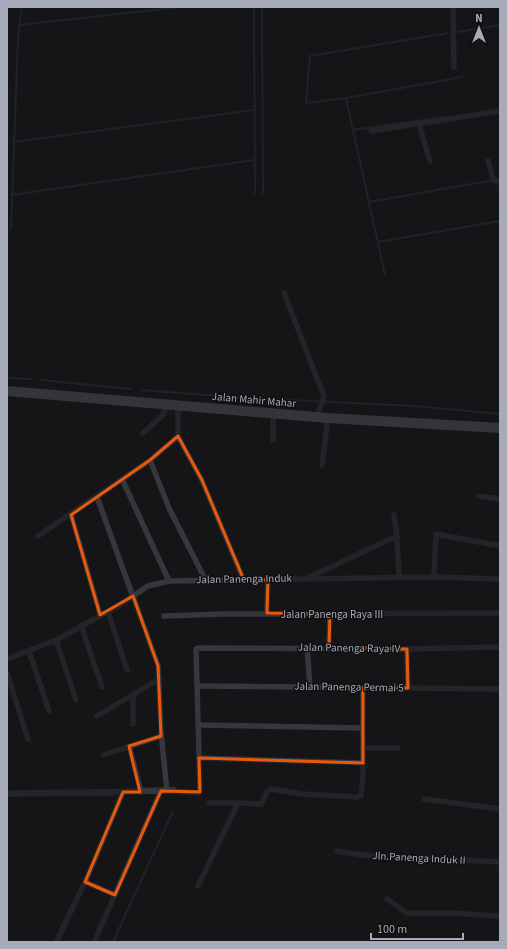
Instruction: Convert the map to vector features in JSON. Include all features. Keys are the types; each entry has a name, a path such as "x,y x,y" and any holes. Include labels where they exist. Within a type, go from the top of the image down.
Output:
{"highway":[{"name":"Jalan Mahir Mahar","path":"7,391 317,418 500,428"}],"street":[{"path":"453,7 454,67"},
{"path":"371,131 500,111"},
{"path":"419,124 430,161"},
{"path":"488,161 494,180 500,183"},
{"path":"284,293 324,396 317,418"},
{"path":"143,433 163,415 167,404"},
{"path":"178,405 178,436 202,480 244,580"},
{"path":"272,414 273,440"},
{"path":"322,465 328,418"},
{"path":"38,536 150,460 178,436"},
{"path":"150,460 170,508 205,579"},
{"path":"122,479 169,581"},
{"path":"479,496 500,498"},
{"path":"94,942 164,791 157,664 96,497"},
{"path":"71,515 100,615"},
{"path":"394,516 397,537 399,577"},
{"path":"434,577 436,534 500,546"},
{"path":"306,578 397,537"},
{"name":"Jalan Panenga Induk","path":"7,658 56,640 81,625 108,612 148,586 169,581 205,579 268,580 399,577 500,578"},
{"path":"267,613 268,580"},
{"path":"108,612 127,670"},
{"name":"Jalan Panenga Raya III","path":"164,616 267,613 500,613"},
{"path":"329,647 330,614"},
{"path":"81,625 102,687"},
{"path":"56,640 76,700"},
{"path":"307,647 310,687"},
{"name":"Jalan Panenga Raya IV","path":"198,686 196,649 198,648 329,647 407,649 500,647"},
{"path":"407,649 408,688"},
{"path":"29,651 49,711"},
{"path":"7,673 28,739"},
{"path":"97,716 159,679"},
{"path":"7,793 164,791 199,793 198,686"},
{"name":"Jalan Panenga Permai 5","path":"198,686 500,689"},
{"path":"208,803 261,804 267,792 271,789 301,794 360,796 362,792 363,763 363,688"},
{"path":"133,695 133,724"},
{"path":"199,725 362,728"},
{"path":"104,755 161,736"},
{"path":"130,746 140,792"},
{"path":"363,748 398,748"},
{"path":"199,758 363,763"},
{"path":"56,942 85,882 123,792"},
{"path":"424,799 500,809"},
{"path":"198,886 238,803"},
{"name":"Jln.Panenga Induk II","path":"338,851 362,855 500,862"},
{"path":"85,882 115,895"},
{"path":"387,899 405,913 449,913 500,916"}],"highlighted area":[{"path":"178,436 202,480 244,580 268,580 267,613 330,614 329,647 407,649 408,688 363,688 363,763 199,758 200,792 161,791 115,895 85,882 123,792 140,792 129,746 161,736 158,666 133,596 100,615 71,515 150,460"}],"waterway":[{"path":"11,228 18,38 22,7"},
{"path":"19,25 181,7"},
{"path":"254,7 255,193"},
{"path":"262,7 263,193"},
{"path":"458,32 500,25"},
{"path":"345,98 306,103 310,56 448,33"},
{"path":"385,275 346,98 462,77"},
{"path":"13,142 254,110"},
{"path":"353,130 445,117"},
{"path":"11,195 254,160"},
{"path":"369,202 494,180"},
{"path":"378,242 500,221"},
{"path":"7,378 31,379"},
{"path":"42,380 131,389"},
{"path":"142,390 230,397 414,406 500,414"},
{"path":"127,789 175,788"},
{"path":"7,796 115,794"},
{"path":"113,942 173,811"}]}
